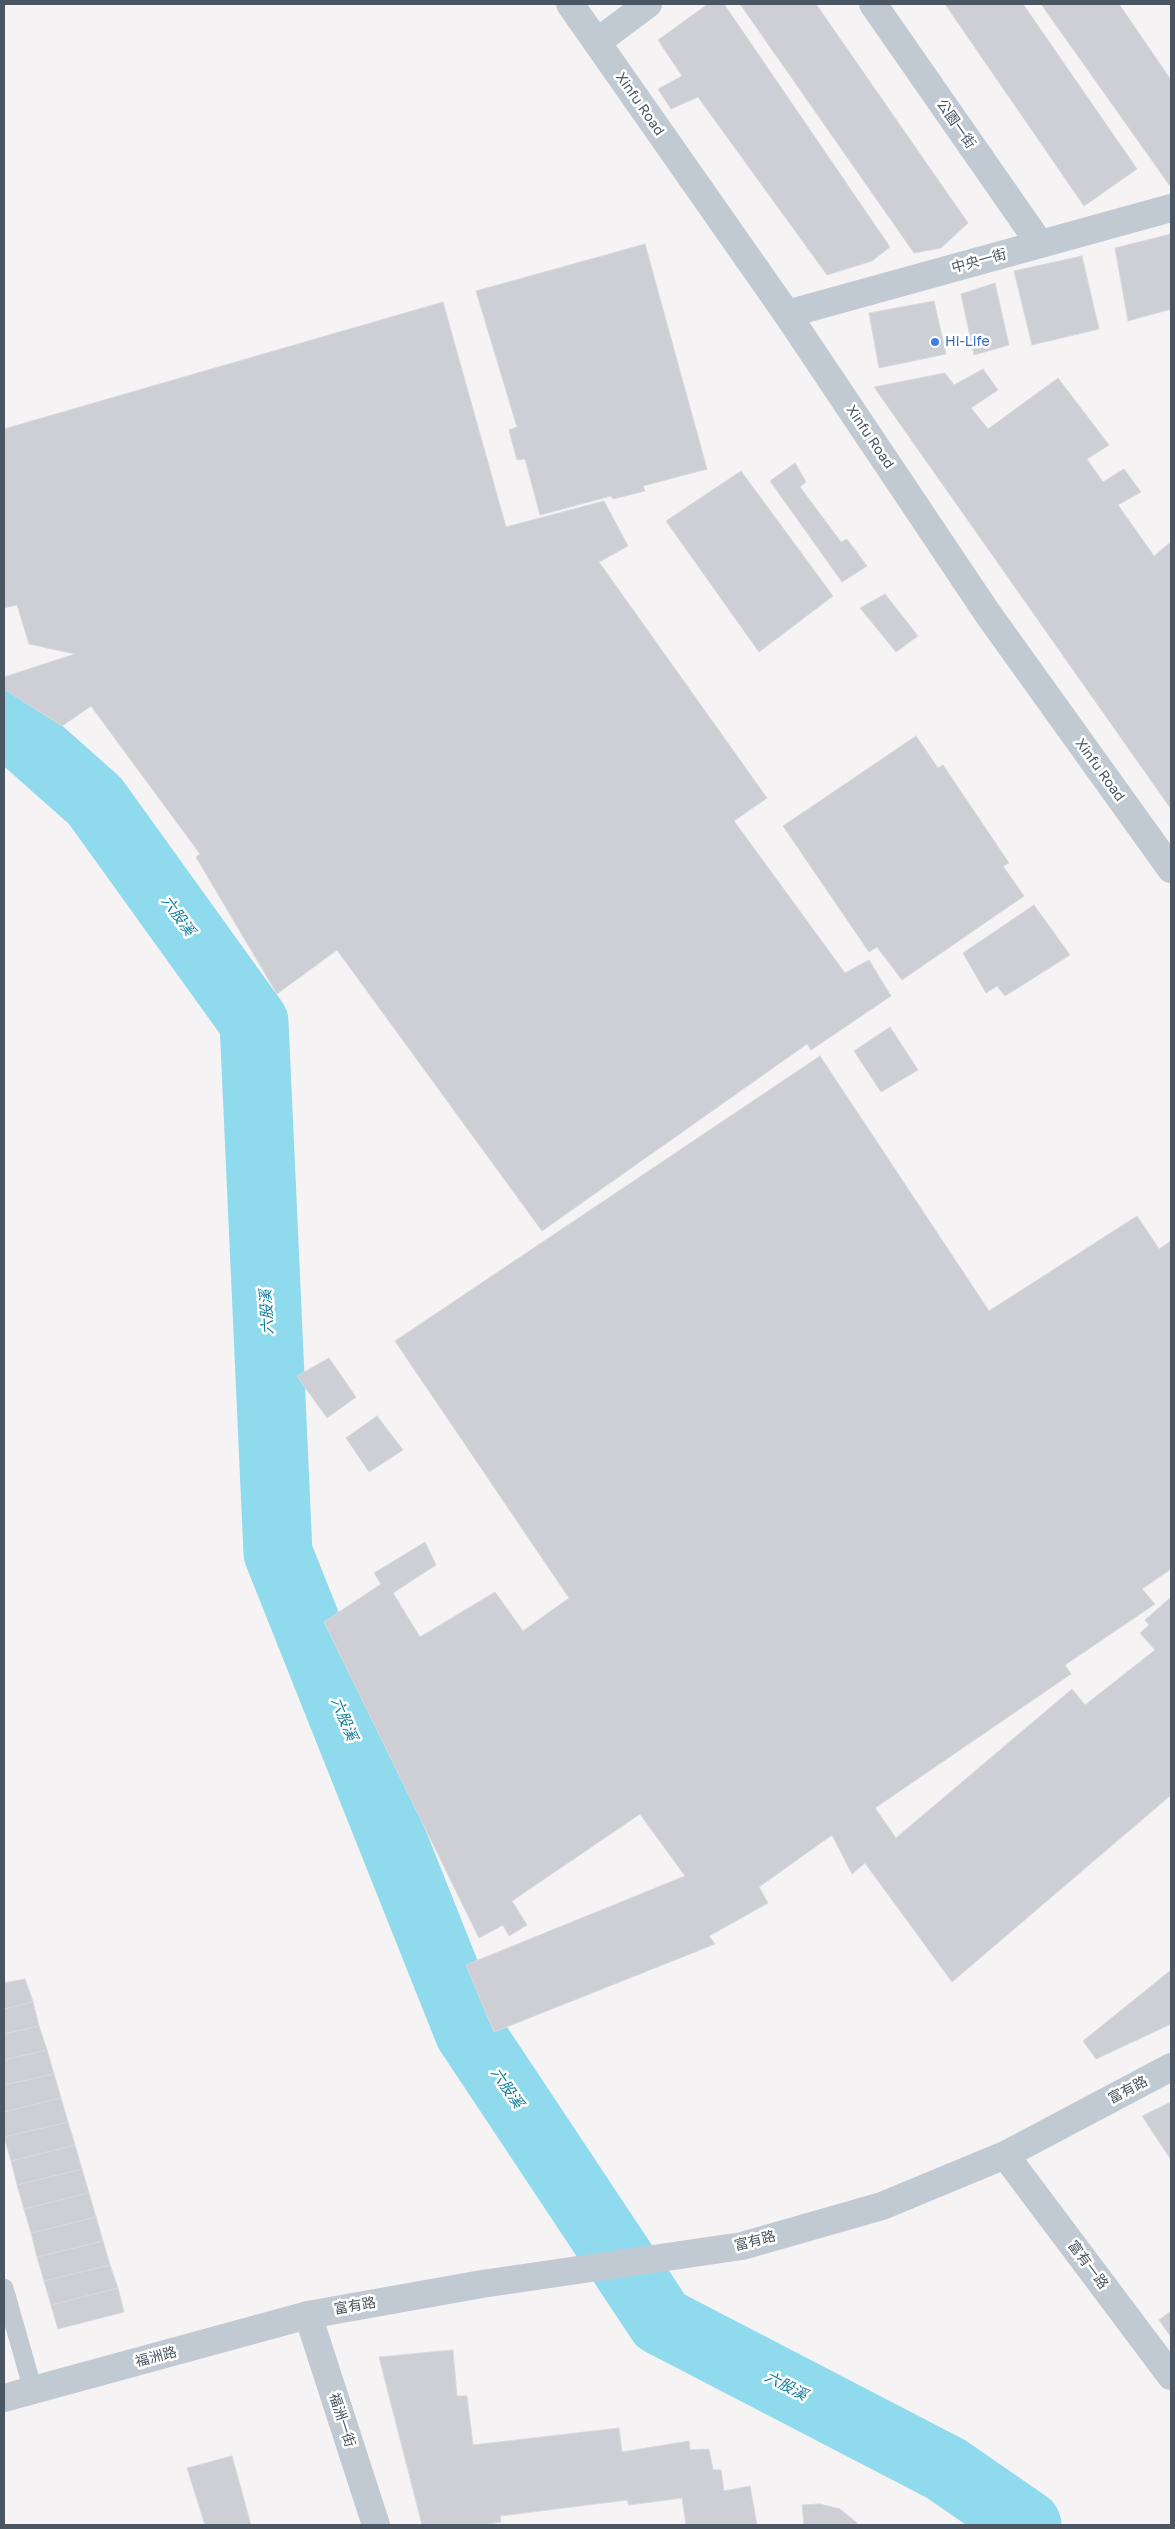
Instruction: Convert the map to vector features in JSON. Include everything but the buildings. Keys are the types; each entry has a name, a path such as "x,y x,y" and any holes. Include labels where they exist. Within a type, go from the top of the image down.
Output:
{"street":[{"name":"Xinfu Road","path":"570,4 788,314 988,614 1171,869"},
{"path":"597,42 648,4"},
{"name":"公園一街","path":"872,4 1040,244"},
{"name":"中央一街","path":"788,314 1171,208"},
{"name":"富有路","path":"308,2315 482,2284 742,2246 882,2206 1005,2154 1171,2067"},
{"name":"富有一路","path":"1005,2154 1171,2376"},
{"name":"福洲路","path":"4,2398 308,2315"},
{"name":"福洲一街","path":"308,2315 376,2525"}],"lane":[{"path":"4,2288 33,2390"}],"waterway":[{"name":"六股溪","path":"4,720 95,801 254,1022 278,1553 469,2032 661,2321 946,2469 1027,2525"}],"place":[{"name":"Hi-Life","path":"935,342"}]}
